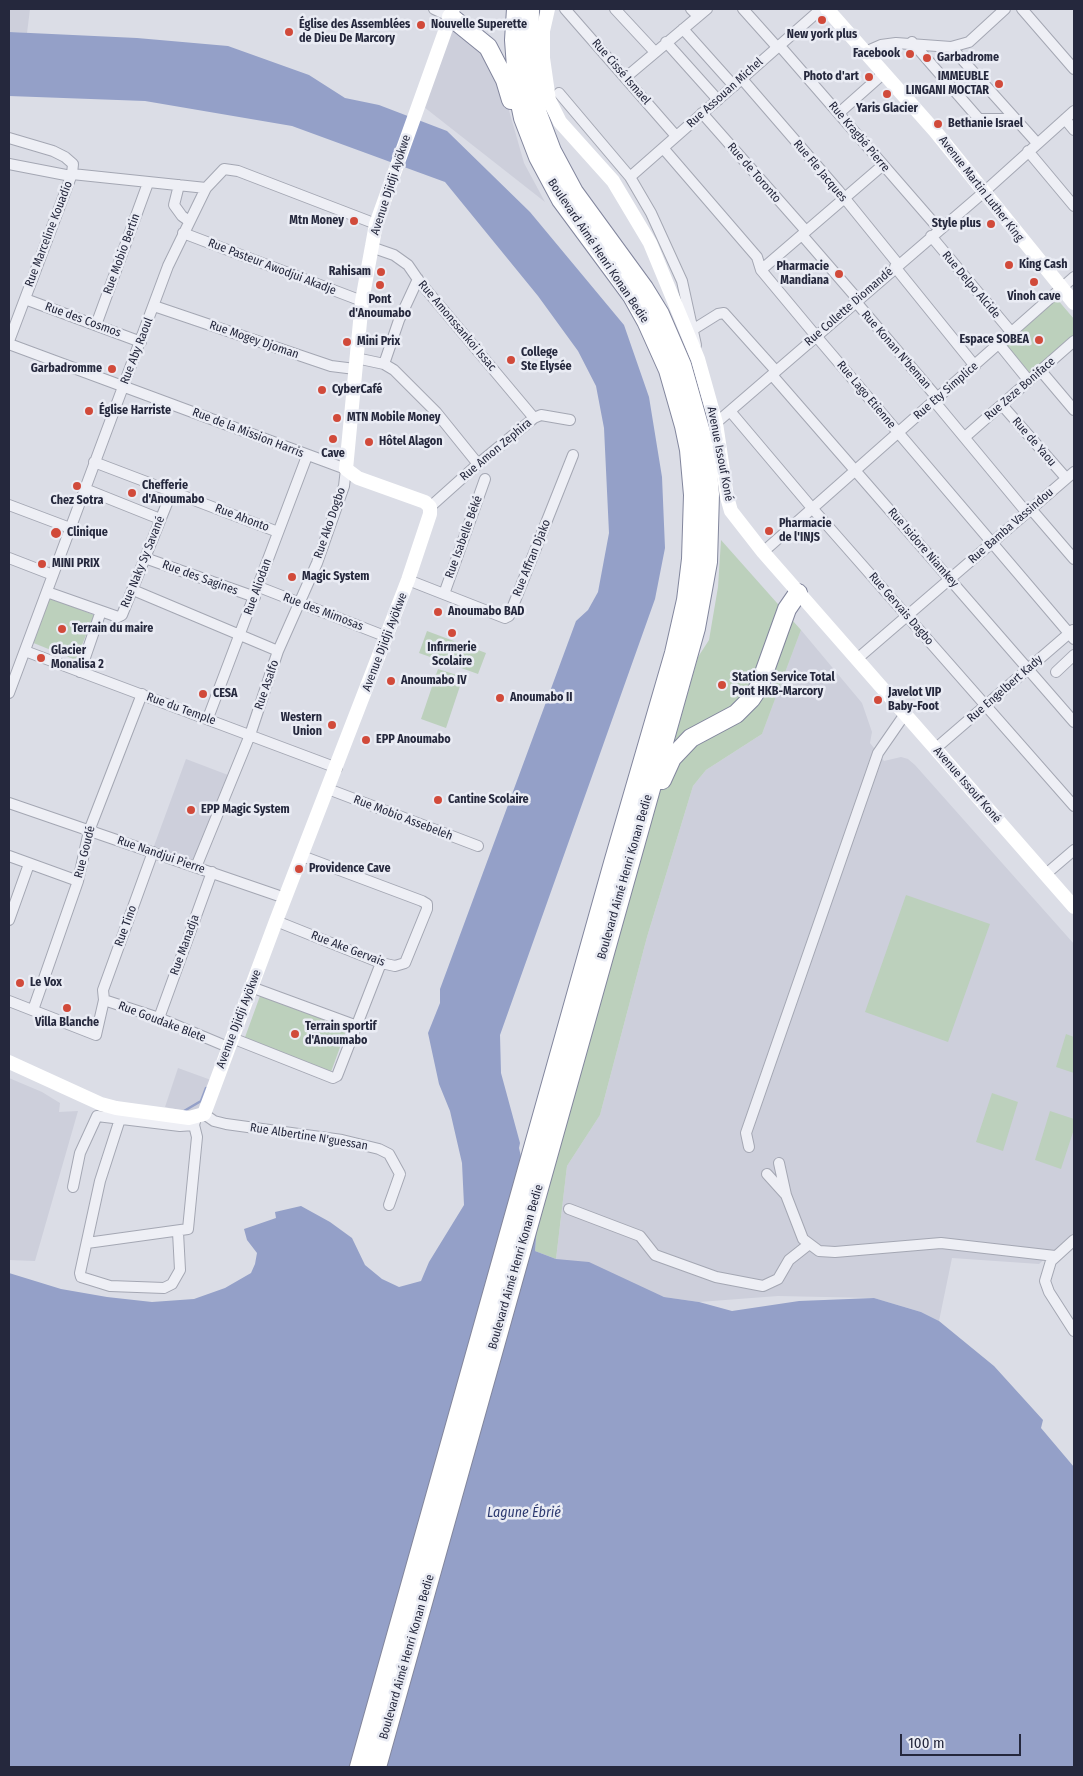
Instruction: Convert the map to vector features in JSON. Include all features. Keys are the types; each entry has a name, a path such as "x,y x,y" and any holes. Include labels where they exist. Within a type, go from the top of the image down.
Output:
{"highway":[{"name":"Boulevard Aimé Henri Konan Bedie","path":"377,1767 676,646 690,567 693,495 684,426 668,370 658,345 632,296 561,200 541,165 523,118 515,68 516,9"},
{"name":"Boulevard Aimé Henri Konan Bedie","path":"359,1767 552,1108 627,867 702,604 710,540 710,494 706,450 682,365 660,314 622,256 574,192 552,151 538,114 529,68 530,9"},
{"path":"452,13 488,47 505,80 519,126 530,137"},
{"path":"627,867 672,758 691,738 736,714 751,699 759,687 787,609 798,593"}],"street":[{"path":"434,9 452,13"},
{"name":"Avenue Issouf Koné","path":"548,9 544,30 543,58 549,100 560,122 613,180 632,208 650,242 698,359 716,423 727,497 731,511 798,593 1074,907"},
{"name":"Rue Cissé Ismael","path":"565,9 676,136"},
{"path":"614,9 654,52"},
{"path":"625,78 684,29 695,12 707,9"},
{"name":"Rue Kragbé Pierre","path":"743,9 839,113 939,229"},
{"name":"Rue Assouan Michel","path":"630,177 821,9"},
{"name":"Avenue Martin Luther King","path":"827,9 935,131 1074,303"},
{"path":"865,52 881,45 912,42 951,47 968,42 1006,9"},
{"path":"1022,9 1074,69"},
{"name":"Avenue Djidji Ayökwe","path":"346,469 362,301 376,224 452,13"},
{"name":"Rue Fle Jacques","path":"684,29 738,82 838,190 843,199 974,366"},
{"path":"666,42 718,100"},
{"path":"912,42 979,119 1014,118"},
{"path":"951,47 1037,143"},
{"path":"839,113 884,73"},
{"path":"559,93 630,177 667,245 682,281 694,329 698,359"},
{"name":"Rue Collette Diomandé","path":"716,423 984,192 1074,111"},
{"name":"Rue de Toronto","path":"702,113 804,233"},
{"path":"1065,119 1074,130"},
{"name":"Rue Marceline Kouadio","path":"9,138 53,150 66,157 73,164 71,175 9,342"},
{"name":"Rue Lago Etienne","path":"663,148 757,257 761,270 816,336 992,543 1073,634"},
{"path":"1028,151 1074,206"},
{"path":"9,164 71,175 206,188"},
{"path":"761,270 883,165"},
{"name":"Rue Aby Raoul","path":"9,694 94,462 154,306 183,233 206,188 224,169 238,171 376,224"},
{"name":"Rue Mobio Bertin","path":"96,325 148,183"},
{"path":"179,185 174,205 182,216 189,221"},
{"name":"Rue Pasteur Awodjui Akadje","path":"183,233 362,301"},
{"name":"Rue Konan N'beman","path":"804,233 854,294 856,302 934,394 934,401 1029,511 1074,559"},
{"name":"Rue Delpo Alcide","path":"931,236 1012,333"},
{"name":"Rue Amonssankoi Issac","path":"371,247 394,254 408,265 418,280 534,418"},
{"name":"Rue Ety Simplice","path":"763,552 1074,278"},
{"path":"418,280 399,320 384,364 412,386 478,464"},
{"name":"Rue des Cosmos","path":"25,298 141,342"},
{"name":"Rue Mogey Djoman","path":"154,306 331,366 384,364"},
{"name":"Rue Isidore Niamkey","path":"694,329 718,314 724,313 855,471 1074,722"},
{"name":"Rue Zeze Boniface","path":"965,437 1074,341"},
{"name":"Rue de la Mission Harris","path":"9,342 307,456 346,469"},
{"path":"999,344 1029,380"},
{"path":"1040,371 1074,410"},
{"name":"Rue de Yaou","path":"1002,405 1070,475"},
{"name":"Rue Gervais Dagbo","path":"730,411 812,508 1074,806"},
{"name":"Rue Amon Zephira","path":"430,507 534,418 541,415 570,420"},
{"name":"Rue Affran Djako","path":"408,580 505,618 509,616 573,455"},
{"name":"Rue Aliodan","path":"208,718 307,456"},
{"name":"Rue Ahonto","path":"94,462 278,532"},
{"path":"346,469 358,478 424,502 430,507"},
{"name":"Rue Ako Dogbo","path":"278,651 298,602 317,563 344,486 346,469"},
{"name":"Rue Bamba Vassindou","path":"857,659 1070,475"},
{"name":"Rue Isabelle Béké","path":"444,594 485,479"},
{"path":"85,489 160,519"},
{"name":"Rue Naky Sy Savané","path":"47,592 120,616 172,491"},
{"path":"9,505 70,528"},
{"name":"Avenue Djidji Ayökwe","path":"198,1119 230,1043 387,637 430,514 430,507"},
{"path":"9,558 54,575"},
{"name":"Rue des Sagines","path":"145,558 257,592"},
{"name":"Rue Asalfo","path":"132,590 278,651 250,735 196,867"},
{"name":"Rue des Mimosas","path":"257,592 298,602 387,637"},
{"path":"80,672 101,611"},
{"name":"Rue Engelbert Kady","path":"936,749 1073,634"},
{"name":"Rue du Temple","path":"25,651 208,718 337,768"},
{"path":"1056,672 1074,655"},
{"name":"Rue Goudé","path":"33,1010 78,881 89,831 142,694"},
{"path":"749,1146 746,1133 878,753 904,714"},
{"name":"Rue Mobio Assebeleh","path":"328,789 478,846"},
{"name":"Rue Nandjui Pierre","path":"9,802 285,898"},
{"path":"1046,874 1074,850"},
{"name":"Rue Tino","path":"104,1000 103,990 153,852"},
{"path":"9,856 78,881"},
{"name":"Rue Ake Gervais","path":"276,921 381,963 396,966 405,963 427,904 302,856"},
{"path":"9,920 29,864"},
{"name":"Rue Manadja","path":"159,1018 212,872"},
{"path":"251,987 357,1026 381,963"},
{"name":"Rue Goudake Blete","path":"9,1001 96,1035 104,1000 333,1078 340,1073 357,1026"},
{"path":"9,1062 101,1104 198,1119"},
{"path":"73,1188 80,1152 95,1119 99,1115 180,1126 198,1119"},
{"path":"120,1119 100,1181 80,1273 82,1277 110,1286 164,1288 172,1284 180,1270 178,1232"},
{"path":"87,1243 188,1230 198,1119"},
{"name":"Rue Albertine N'guessan","path":"198,1119 342,1140 379,1149 389,1154 400,1174 389,1205"},
{"path":"779,1163 786,1195 803,1239 808,1245 818,1251 835,1252 941,1243 1055,1256"},
{"path":"767,1174 786,1195"},
{"path":"568,1209 640,1236 655,1255 716,1277 763,1286 778,1279 789,1260 808,1245"},
{"path":"1074,1240 1055,1256 1047,1268 1045,1281 1049,1292 1074,1331"}],"shaded area":[{"path":"9,9 30,9 27,33 9,32"},
{"path":"453,22 485,50 506,100 524,163 545,202 424,107"},
{"path":"801,630 862,703 872,732 870,743 884,761 901,757 908,759 915,765 1074,944 1074,1233 1039,1264 952,1258 939,1321 921,1312 874,1298 778,1296 699,1302 664,1297 556,1259 567,1166 600,1115 647,937 693,786 706,770 762,734"},
{"name":"EPP Magic System","path":"186,759 228,775 195,862 154,846"},
{"path":"178,1068 211,1080 201,1107 191,1112 165,1107"},
{"path":"9,1078 42,1092 60,1103 59,1112 78,1111 35,1261 9,1260"}],"green space":[{"path":"1057,299 1074,319 1074,337 1031,374 1005,345"},
{"path":"721,540 801,630 762,734 706,770 693,786 647,937 600,1115 567,1166 556,1259 535,1251 537,1219 634,869 674,742 698,657 709,640 718,587"},
{"name":"Terrain du maire","path":"48,597 94,615 76,660 31,642"},
{"path":"427,631 486,653 478,674 419,653"},
{"path":"438,669 463,677 446,728 421,719"},
{"path":"906,895 990,924 948,1042 865,1012"},
{"name":"Terrain sportif d'Anoumabo","path":"260,996 347,1028 331,1072 244,1040"},
{"path":"1066,1034 1074,1037 1074,1073 1056,1067"},
{"path":"992,1093 1018,1102 1003,1151 976,1142"},
{"path":"1050,1111 1074,1119 1074,1129 1061,1169 1035,1160"}],"water":[{"name":"Lagune Ébrié","path":"9,32 137,38 228,46 309,75 345,98 379,105 447,131 530,212 624,325 649,397 662,477 665,548 655,599 500,1035 501,1073 520,1143 519,1148 537,1225 535,1251 556,1259 589,1262 664,1297 699,1302 732,1311 799,1301 874,1298 921,1312 939,1321 994,1366 1043,1420 1041,1428 1074,1467 1074,1767 9,1767 9,1273 61,1289 107,1297 152,1302 194,1299 225,1288 251,1273 257,1253 247,1240 244,1229 276,1218 275,1212 301,1206 330,1222 352,1238 365,1265 382,1279 399,1287 421,1281 429,1262 464,1205 462,1163 450,1111 439,1084 428,1033 440,1003 440,989 576,621 588,610 598,592 609,533 604,428 596,386 578,351 538,296 445,182 292,126 145,101 9,96"}],"waterway":[{"path":"184,1111 201,1101 206,1088"}],"place":[{"name":"New york plus","path":"822,20"},
{"name":"Nouvelle Superette","path":"421,25"},
{"name":"Église des Assemblées de Dieu De Marcory","path":"289,32"},
{"name":"Facebook","path":"910,54"},
{"name":"Garbadrome","path":"927,58"},
{"name":"Photo d'art","path":"869,77"},
{"name":"IMMEUBLE LINGANI MOCTAR","path":"999,84"},
{"name":"Yaris Glacier","path":"887,94"},
{"name":"Bethanie Israel","path":"938,124"},
{"name":"Mtn Money","path":"354,221"},
{"name":"Style plus","path":"991,224"},
{"name":"King Cash","path":"1009,265"},
{"name":"Rahisam","path":"381,272"},
{"name":"Pharmacie Mandiana","path":"839,274"},
{"name":"Vinoh cave","path":"1034,282"},
{"name":"Pont d'Anoumabo","path":"380,285"},
{"name":"Espace SOBEA","path":"1039,340"},
{"name":"Mini Prix","path":"347,342"},
{"name":"College Ste Elysée","path":"511,360"},
{"name":"Garbadromme","path":"112,369"},
{"name":"CyberCafé","path":"322,390"},
{"name":"Église Harriste","path":"89,411"},
{"name":"MTN Mobile Money","path":"337,418"},
{"name":"Cave","path":"333,439"},
{"name":"Hôtel Alagon","path":"369,442"},
{"name":"Chez Sotra","path":"77,486"},
{"name":"Chefferie d'Anoumabo","path":"132,493"},
{"name":"Pharmacie de l'INJS","path":"769,531"},
{"name":"Clinique","path":"56,533"},
{"name":"MINI PRIX","path":"42,564"},
{"name":"Magic System","path":"292,577"},
{"name":"Anoumabo BAD","path":"438,612"},
{"name":"Terrain du maire","path":"62,629"},
{"name":"Infirmerie Scolaire","path":"452,633"},
{"name":"Glacier Monalisa 2","path":"41,658"},
{"name":"Anoumabo IV","path":"391,681"},
{"name":"Station Service Total Pont HKB-Marcory","path":"722,685"},
{"name":"CESA","path":"203,694"},
{"name":"Anoumabo II","path":"500,698"},
{"name":"Javelot VIP Baby-Foot","path":"878,700"},
{"name":"Western Union","path":"332,725"},
{"name":"EPP Anoumabo","path":"366,740"},
{"name":"Cantine Scolaire","path":"438,800"},
{"name":"EPP Magic System","path":"191,810"},
{"name":"Providence Cave","path":"299,869"},
{"name":"Le Vox","path":"20,983"},
{"name":"Villa Blanche","path":"67,1008"},
{"name":"Terrain sportif d'Anoumabo","path":"295,1034"}]}
